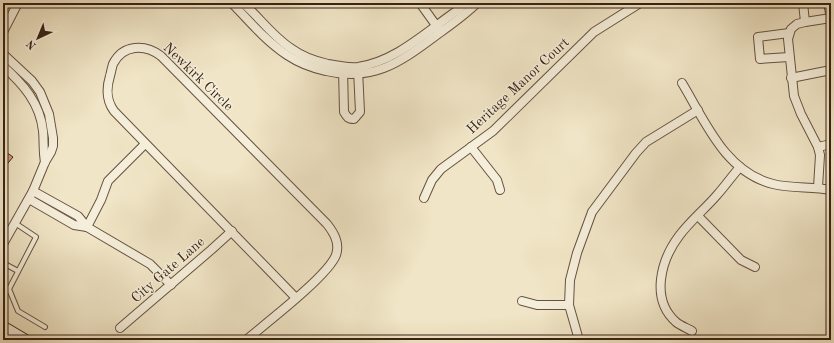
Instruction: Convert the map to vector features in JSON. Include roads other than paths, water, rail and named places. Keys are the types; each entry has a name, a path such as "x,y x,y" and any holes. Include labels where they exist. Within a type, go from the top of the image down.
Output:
{"main road":[{"path":"6,328 25,340"}],"street":[{"path":"3,32 18,3"},
{"path":"420,3 441,32"},
{"path":"358,71 406,47 458,10 465,3"},
{"path":"243,6 271,43 286,55 310,67 343,71 358,71 384,68 400,61 463,16 477,3"},
{"path":"801,23 803,3"},
{"path":"818,187 820,155 818,147 801,114 794,96 788,39 791,29 801,23 831,18 828,3"},
{"name":"Heritage Manor Court","path":"424,198 432,180 441,169 493,131 594,32 637,4"},
{"path":"789,57 760,60 758,37 790,33"},
{"name":"Newkirk Circle","path":"136,47 152,50 161,56 327,224 333,231 337,248 335,256 325,271 296,298 232,231 145,144 109,104 107,96 108,83 113,64 122,53 136,47"},
{"path":"3,54 32,81 46,103 51,121 53,138 51,152 45,162 34,191 3,244"},
{"path":"3,66 29,92 39,112 43,130 45,162"},
{"path":"791,78 831,70"},
{"path":"343,71 344,112 346,117 354,120 360,112 358,71"},
{"path":"682,83 719,144 728,157 740,167 761,180 773,184 818,187 831,190"},
{"path":"578,340 569,305 570,280 573,266 592,212 646,142 698,110"},
{"path":"87,227 101,200 108,181 145,144"},
{"path":"818,147 831,144"},
{"path":"471,147 497,180 500,190"},
{"path":"692,331 677,322 668,313 663,304 660,290 660,278 664,264 678,236 717,195 740,167"},
{"path":"34,191 78,216 87,227 150,264 171,285"},
{"path":"29,199 74,225 87,227"},
{"path":"698,216 741,260 755,267"},
{"name":"City Gate Lane","path":"120,328 232,231"},
{"path":"246,340 296,298"},
{"path":"522,301 537,305 569,305"}],"lane":[{"path":"15,223 36,237 9,289 18,311 45,327"},
{"path":"3,263 18,271"}]}
